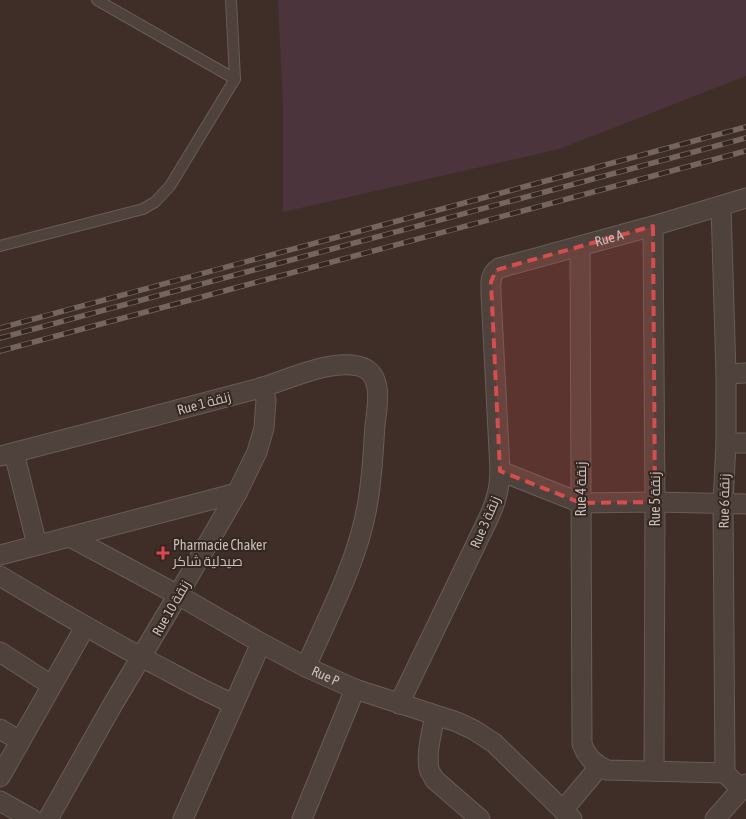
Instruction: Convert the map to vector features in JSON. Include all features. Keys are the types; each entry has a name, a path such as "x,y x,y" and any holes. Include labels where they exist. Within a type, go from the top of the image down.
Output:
{"street":[{"name":"Rue A","path":"491,294 493,273 499,268 580,247 746,198"},
{"name":"Rue 6 زنقة","path":"721,206 726,374 726,443 723,503 725,773"},
{"name":"Rue 5 زنقة","path":"653,226 654,772"},
{"name":"Rue 4 زنقة","path":"580,247 581,732 582,744 586,754 599,766"},
{"name":"Rue 3 زنقة","path":"399,704 496,502 500,486 491,294"},
{"name":"Rue 1 زنقة","path":"7,455 262,387 321,368 343,365 357,366 367,370 377,385 377,408 372,470 366,512 360,538 349,569 306,667"},
{"path":"726,374 746,374"},
{"name":"Rue 10 زنقة","path":"48,819 237,493 257,452 264,428 266,400 262,387"},
{"path":"726,443 746,443"},
{"path":"7,455 37,545"},
{"path":"500,472 582,503 746,504"},
{"path":"0,555 237,493"},
{"name":"Rue P","path":"70,536 306,667 356,689 456,722 474,730 494,744 567,815"},
{"path":"0,576 141,658 234,704"},
{"path":"0,777 85,627"},
{"path":"184,819 261,643"},
{"path":"0,652 52,686"},
{"path":"302,819 356,689"},
{"path":"435,715 429,754 429,769 435,780 480,819"},
{"path":"0,729 20,741"},
{"path":"567,815 599,766 607,770 725,773 744,787 715,819"},
{"path":"0,801 32,819"}],"lane":[{"path":"97,0 235,79"},
{"path":"0,246 143,210 155,202 170,186 235,79 231,0"}],"highlighted area":[{"path":"653,226 655,502 581,503 500,471 491,282 496,270"}],"shaded area":[{"path":"278,0 746,0 746,76 559,149 283,212 283,104"}],"railway":[{"path":"0,328 746,127"},
{"path":"0,338 746,138"},
{"path":"0,351 746,151"}],"place":[{"name":"Pharmacie Chaker صيدلية شاكر","path":"163,553"}]}
